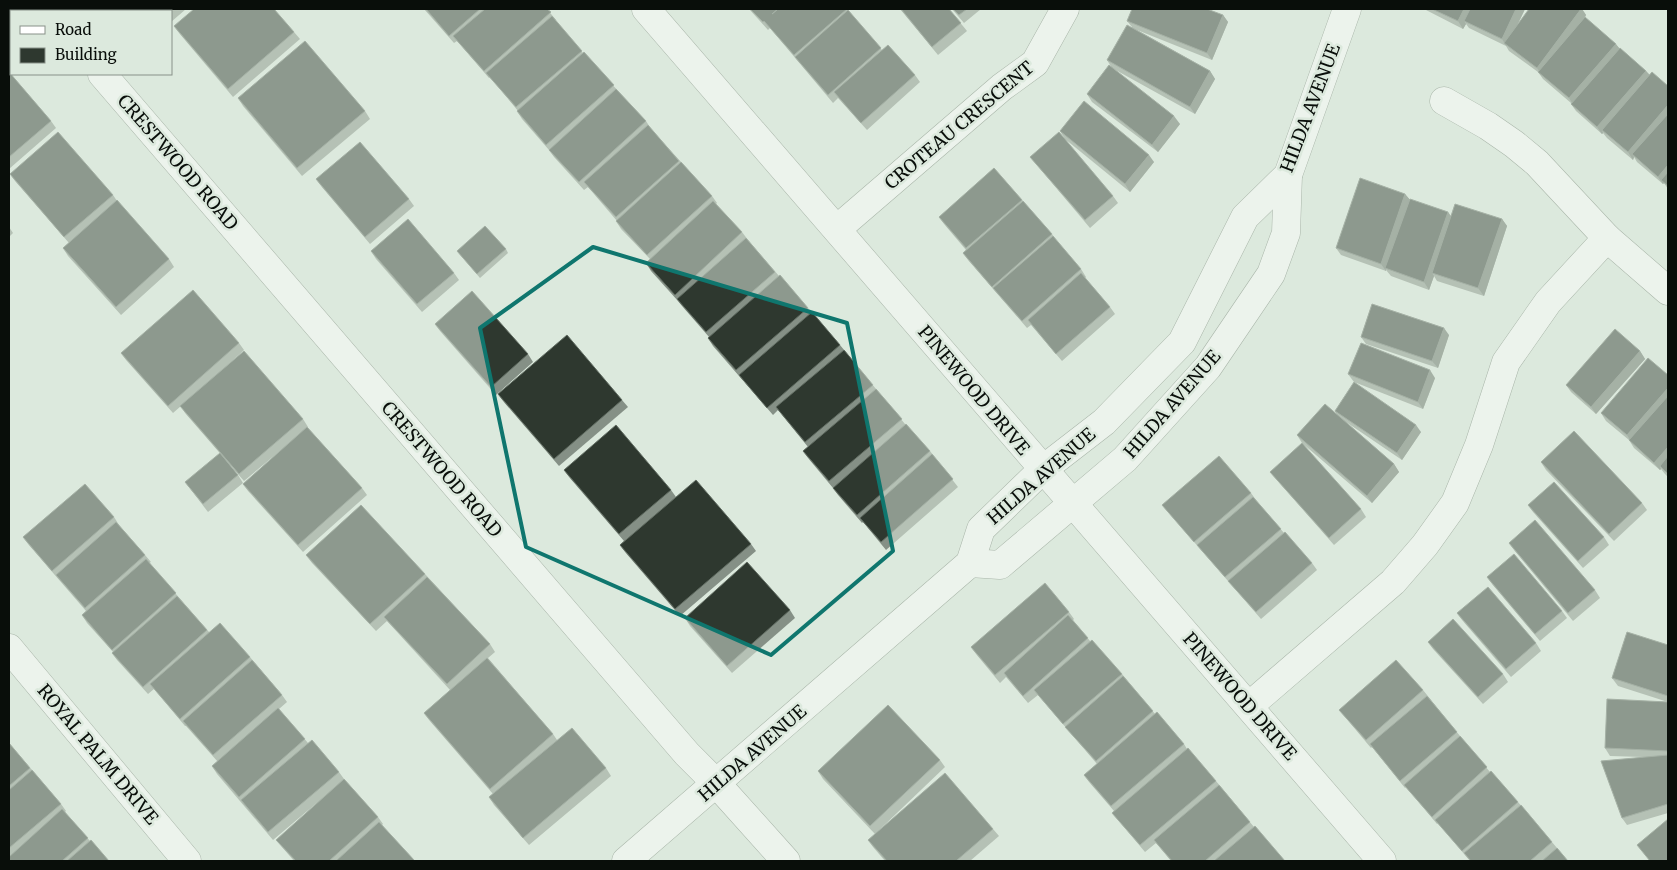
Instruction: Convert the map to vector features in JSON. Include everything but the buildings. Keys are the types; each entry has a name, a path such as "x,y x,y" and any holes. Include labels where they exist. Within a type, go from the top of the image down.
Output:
{"street":[{"name":"PINEWOOD DRIVE","path":"646,9 837,229 1042,470 1382,861"},
{"name":"CROTEAU CRESCENT","path":"837,229 1002,87 1035,63 1064,9"},
{"name":"HILDA AVENUE","path":"970,563 1000,565 1125,459 1208,367 1271,274 1286,233 1288,174 1347,9"},
{"name":"CRESTWOOD ROAD","path":"103,75 688,754 786,861"},
{"path":"1444,102 1488,126 1514,144 1536,163 1607,238 1668,291"},
{"name":"HILDA AVENUE","path":"626,861 970,563 981,529 1042,470 1104,422 1182,342 1245,217 1288,174"},
{"path":"1249,706 1394,582 1425,545 1455,503 1479,446 1506,362 1548,302 1607,238"},
{"name":"ROYAL PALM DRIVE","path":"9,648 187,861"}],"highlighted area":[{"path":"593,247 847,323 893,551 771,655 526,547 480,328"}]}
